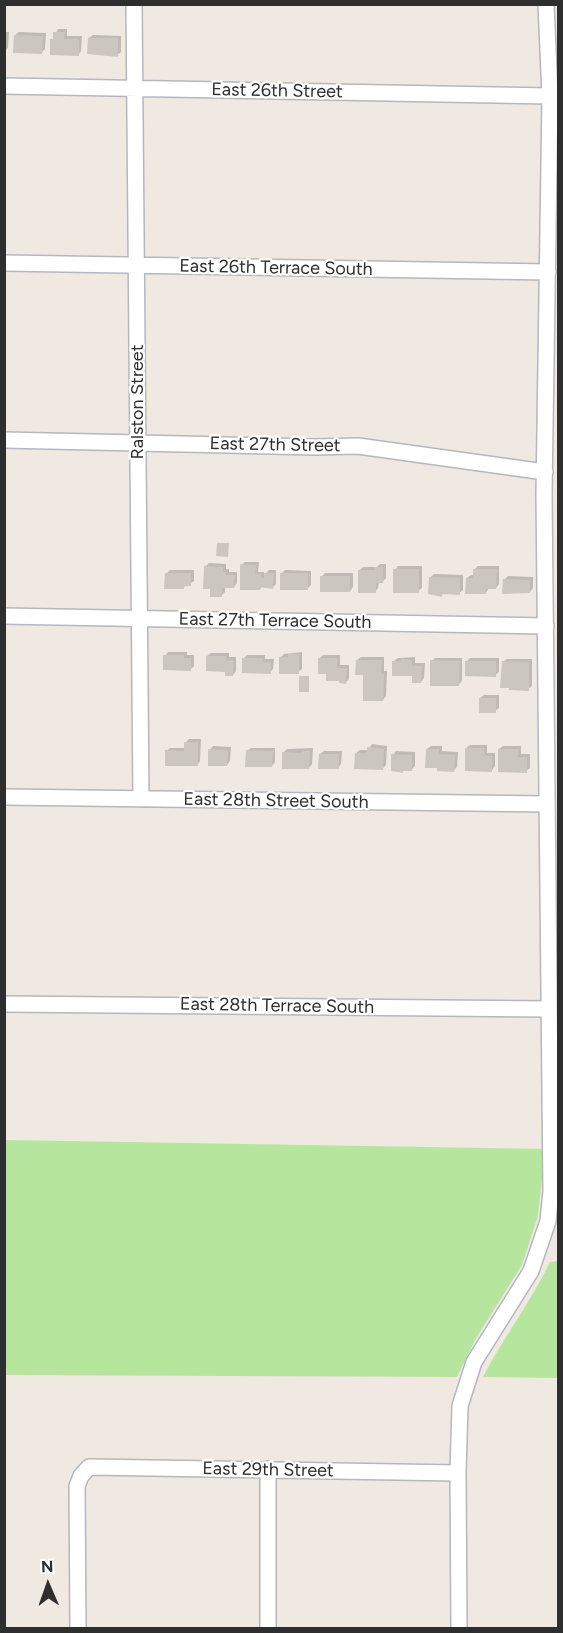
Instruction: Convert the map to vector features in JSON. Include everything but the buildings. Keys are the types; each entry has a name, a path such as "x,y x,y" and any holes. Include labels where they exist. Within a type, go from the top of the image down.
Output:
{"street":[{"name":"Ralston Street","path":"134,4 141,799"},
{"path":"459,1629 460,1406 474,1362 531,1271 548,1221 551,1191 549,1009 553,828 547,804 546,626 551,494 545,472 550,96 546,4"},
{"name":"East 26th Street","path":"4,86 550,96"},
{"name":"East 26th Terrace South","path":"4,263 548,272"},
{"name":"East 27th Street","path":"4,440 358,446 545,472"},
{"name":"East 27th Terrace South","path":"4,616 546,626"},
{"name":"East 28th Street South","path":"4,797 547,804"},
{"name":"East 28th Terrace South","path":"4,1004 549,1009"},
{"name":"East 29th Street","path":"78,1629 77,1486 81,1476 89,1467 458,1473"},
{"path":"268,1469 268,1629"}],"green space":[{"path":"5,1140 545,1149 538,1216 522,1265 475,1340 457,1377 5,1375"},
{"path":"558,1261 558,1378 483,1377 550,1262"}]}
